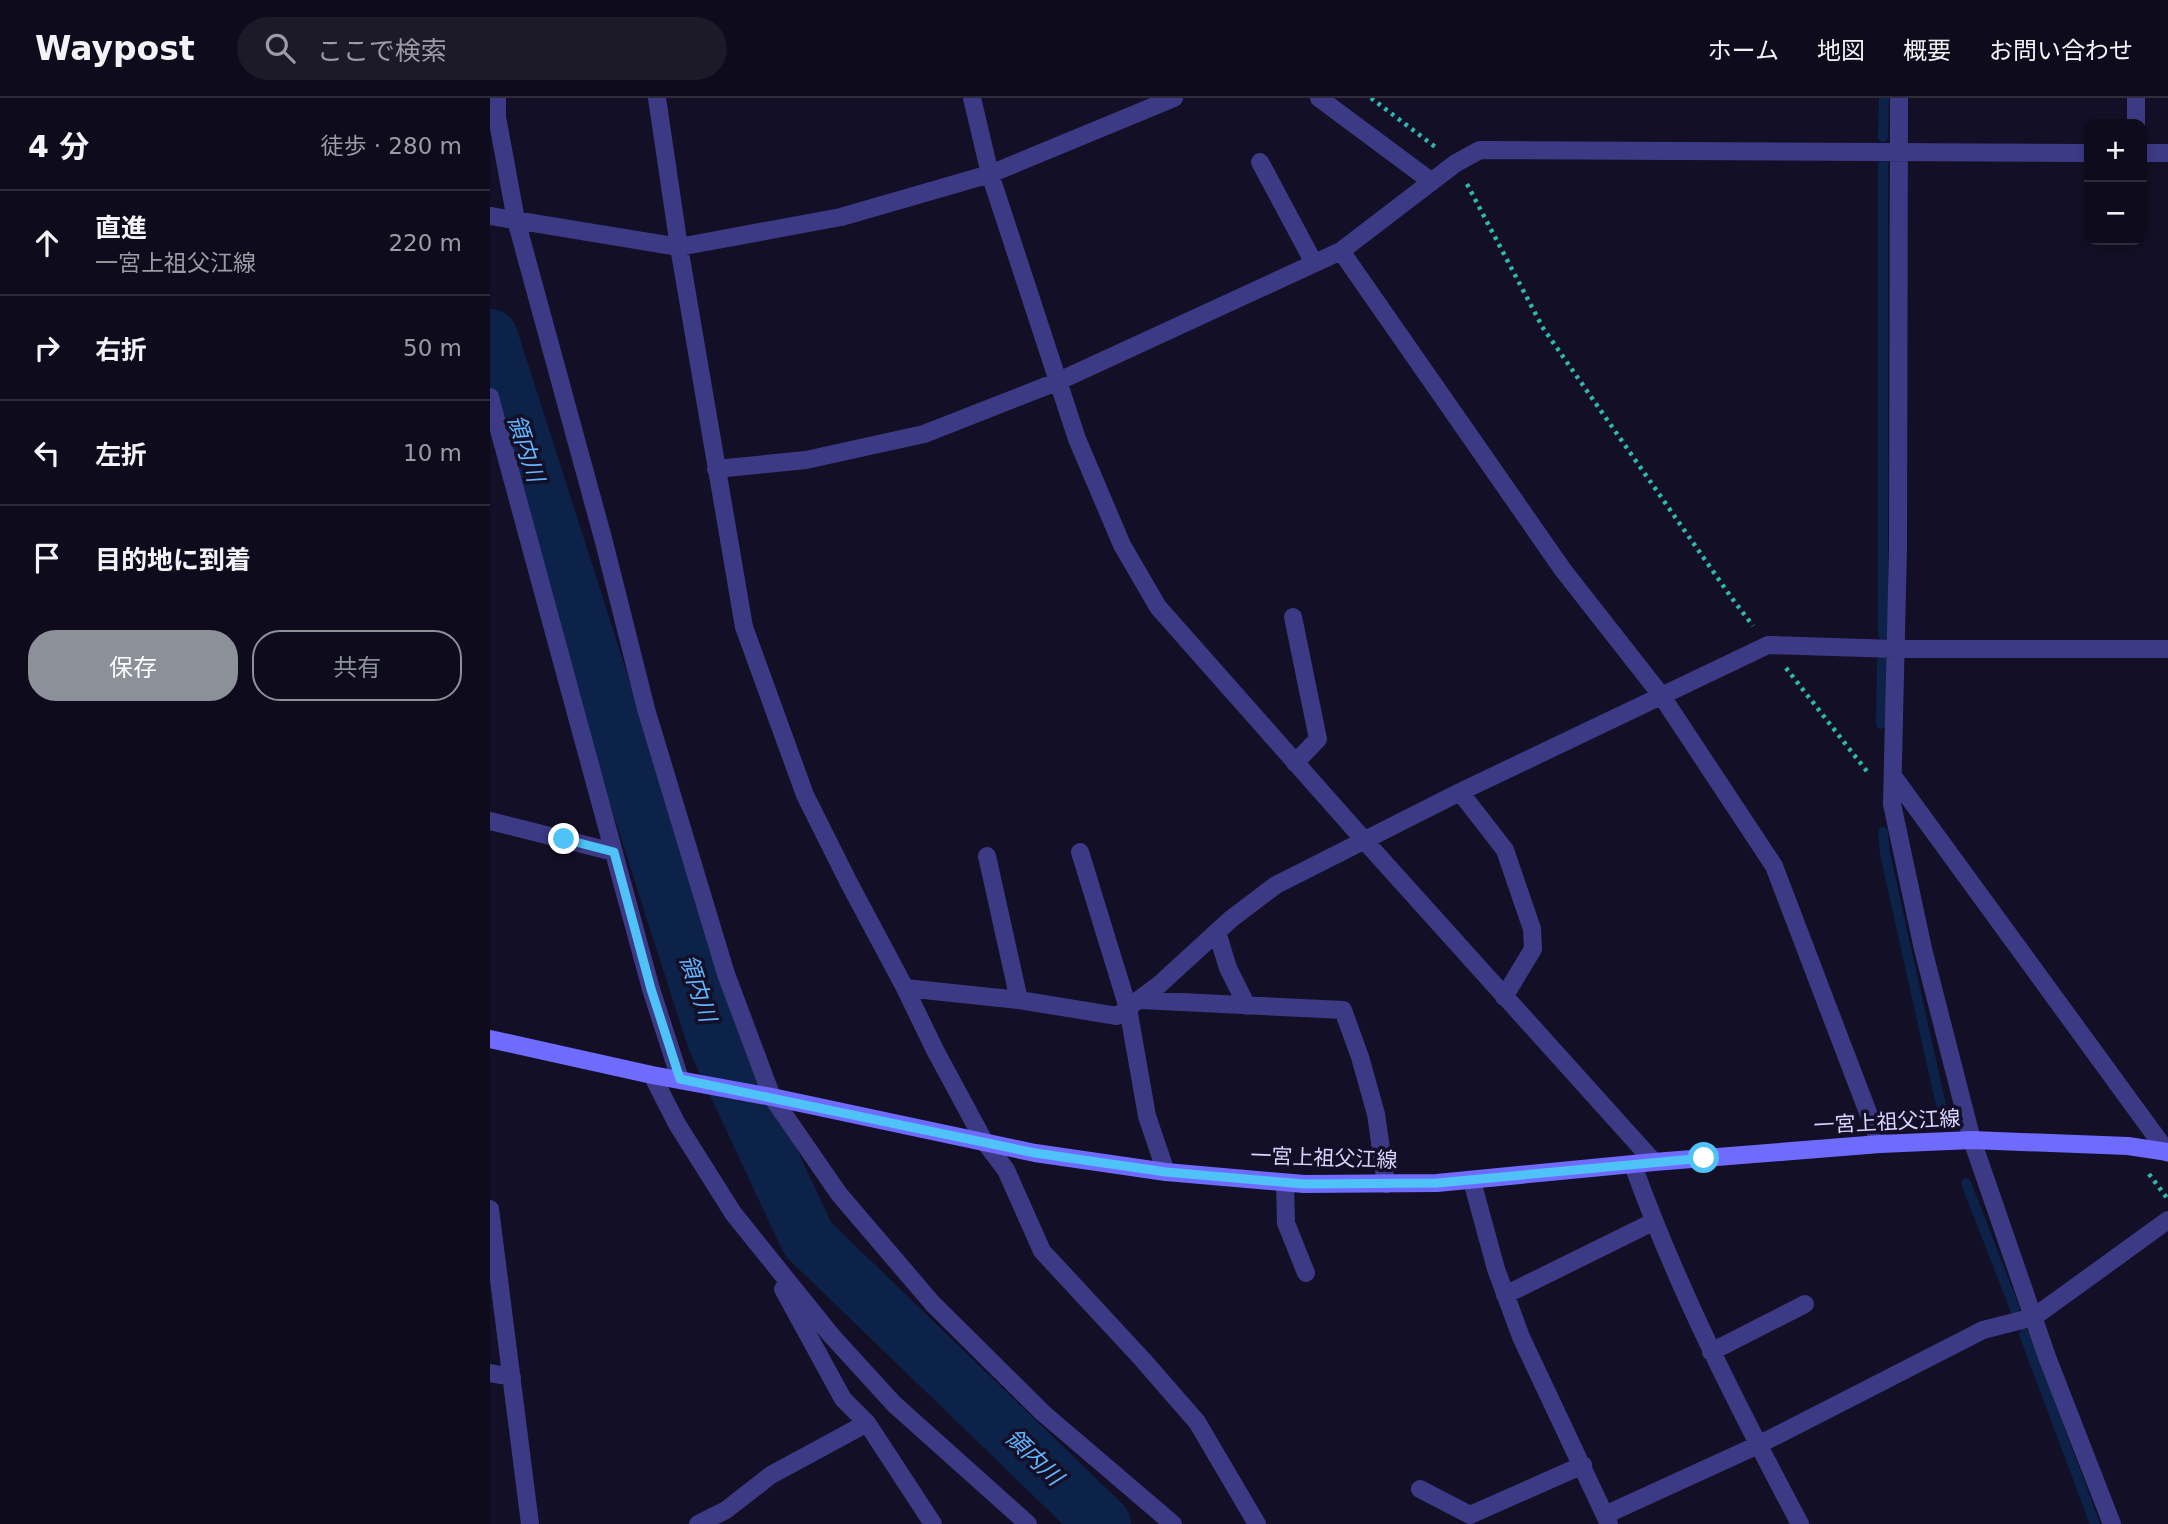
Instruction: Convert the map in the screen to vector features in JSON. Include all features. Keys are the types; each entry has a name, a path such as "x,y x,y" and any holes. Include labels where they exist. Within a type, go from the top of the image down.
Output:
{"main road":[{"name":"一宮上祖父江線","path":"490,1039 1035,1153 1166,1172 1285,1182 1386,1184 1472,1181 1654,1162 1880,1144 1972,1140 2128,1146 2168,1152"}],"street":[{"path":"497,98 504,218 604,542 646,709 766,1096 838,1194 933,1304 1043,1413 1173,1524"},
{"path":"657,98 679,247 744,627 810,806 935,1050 984,1141 1006,1170 1042,1251 1197,1422 1257,1524"},
{"path":"972,98 990,174 1077,439 1122,545 1158,607 1654,1162"},
{"path":"504,218 679,247 841,217 990,174 1174,98"},
{"path":"1320,98 1432,182"},
{"path":"1899,98 1898,547 1892,804 1923,949 1972,1140 2052,1370 2112,1524"},
{"path":"2136,98 2136,119"},
{"path":"716,469 806,460 925,434 1059,381 1340,251 1456,163 1480,150 2084,153"},
{"path":"2147,153 2168,153"},
{"path":"1260,162 1314,263"},
{"path":"1340,251 1563,570 1661,695 1774,866 1880,1144"},
{"path":"490,397 651,989 685,1079"},
{"path":"1293,617 1318,739 1295,763"},
{"path":"905,988 1019,1000 1117,1016 1276,885 1460,792 1768,645 1896,649 2168,649"},
{"path":"1893,776 2168,1152"},
{"path":"1460,792 1505,850 1532,929 1533,949 1504,997"},
{"path":"490,821 614,852"},
{"path":"1080,852 1134,1004 1147,1116 1166,1172"},
{"path":"987,856 1019,1000"},
{"path":"1217,932 1228,968 1247,1006"},
{"path":"1134,1004 1343,1010 1376,1114 1386,1184"},
{"path":"652,1075 677,1124 733,1213 831,1335 894,1404 1028,1524"},
{"path":"1633,1165 1654,1222 1711,1352 1800,1524"},
{"path":"1472,1181 1496,1269 1521,1336 1607,1520 1983,1330 2034,1317 2168,1220"},
{"path":"1285,1182 1286,1223 1306,1273"},
{"path":"490,1209 530,1524"},
{"path":"1505,1295 1654,1222"},
{"path":"761,1248 843,1399 867,1423 933,1524"},
{"path":"1711,1352 1805,1304"},
{"path":"490,1373 512,1377"},
{"path":"698,1524 726,1510 771,1475 867,1423"},
{"path":"1420,1489 1470,1514 1583,1465"}],"path":[{"path":"1371,98 1456,163 1543,328 1731,597 1892,804"},
{"path":"2128,1146 2168,1198"}],"waterway":[{"path":"1883,137 1884,98"},
{"path":"1883,164 1883,635"},
{"name":"領内川","path":"490,337 715,1040 808,1239 1103,1524"},
{"path":"1881,724 1882,661"},
{"path":"1883,832 1885,854 1941,1105"},
{"path":"1966,1183 2015,1309"},
{"path":"2024,1334 2095,1524"}],"route":[{"path":"564,839 614,852 651,989 680,1079 1035,1153 1166,1172 1304,1184 1472,1181 1704,1158"}]}
